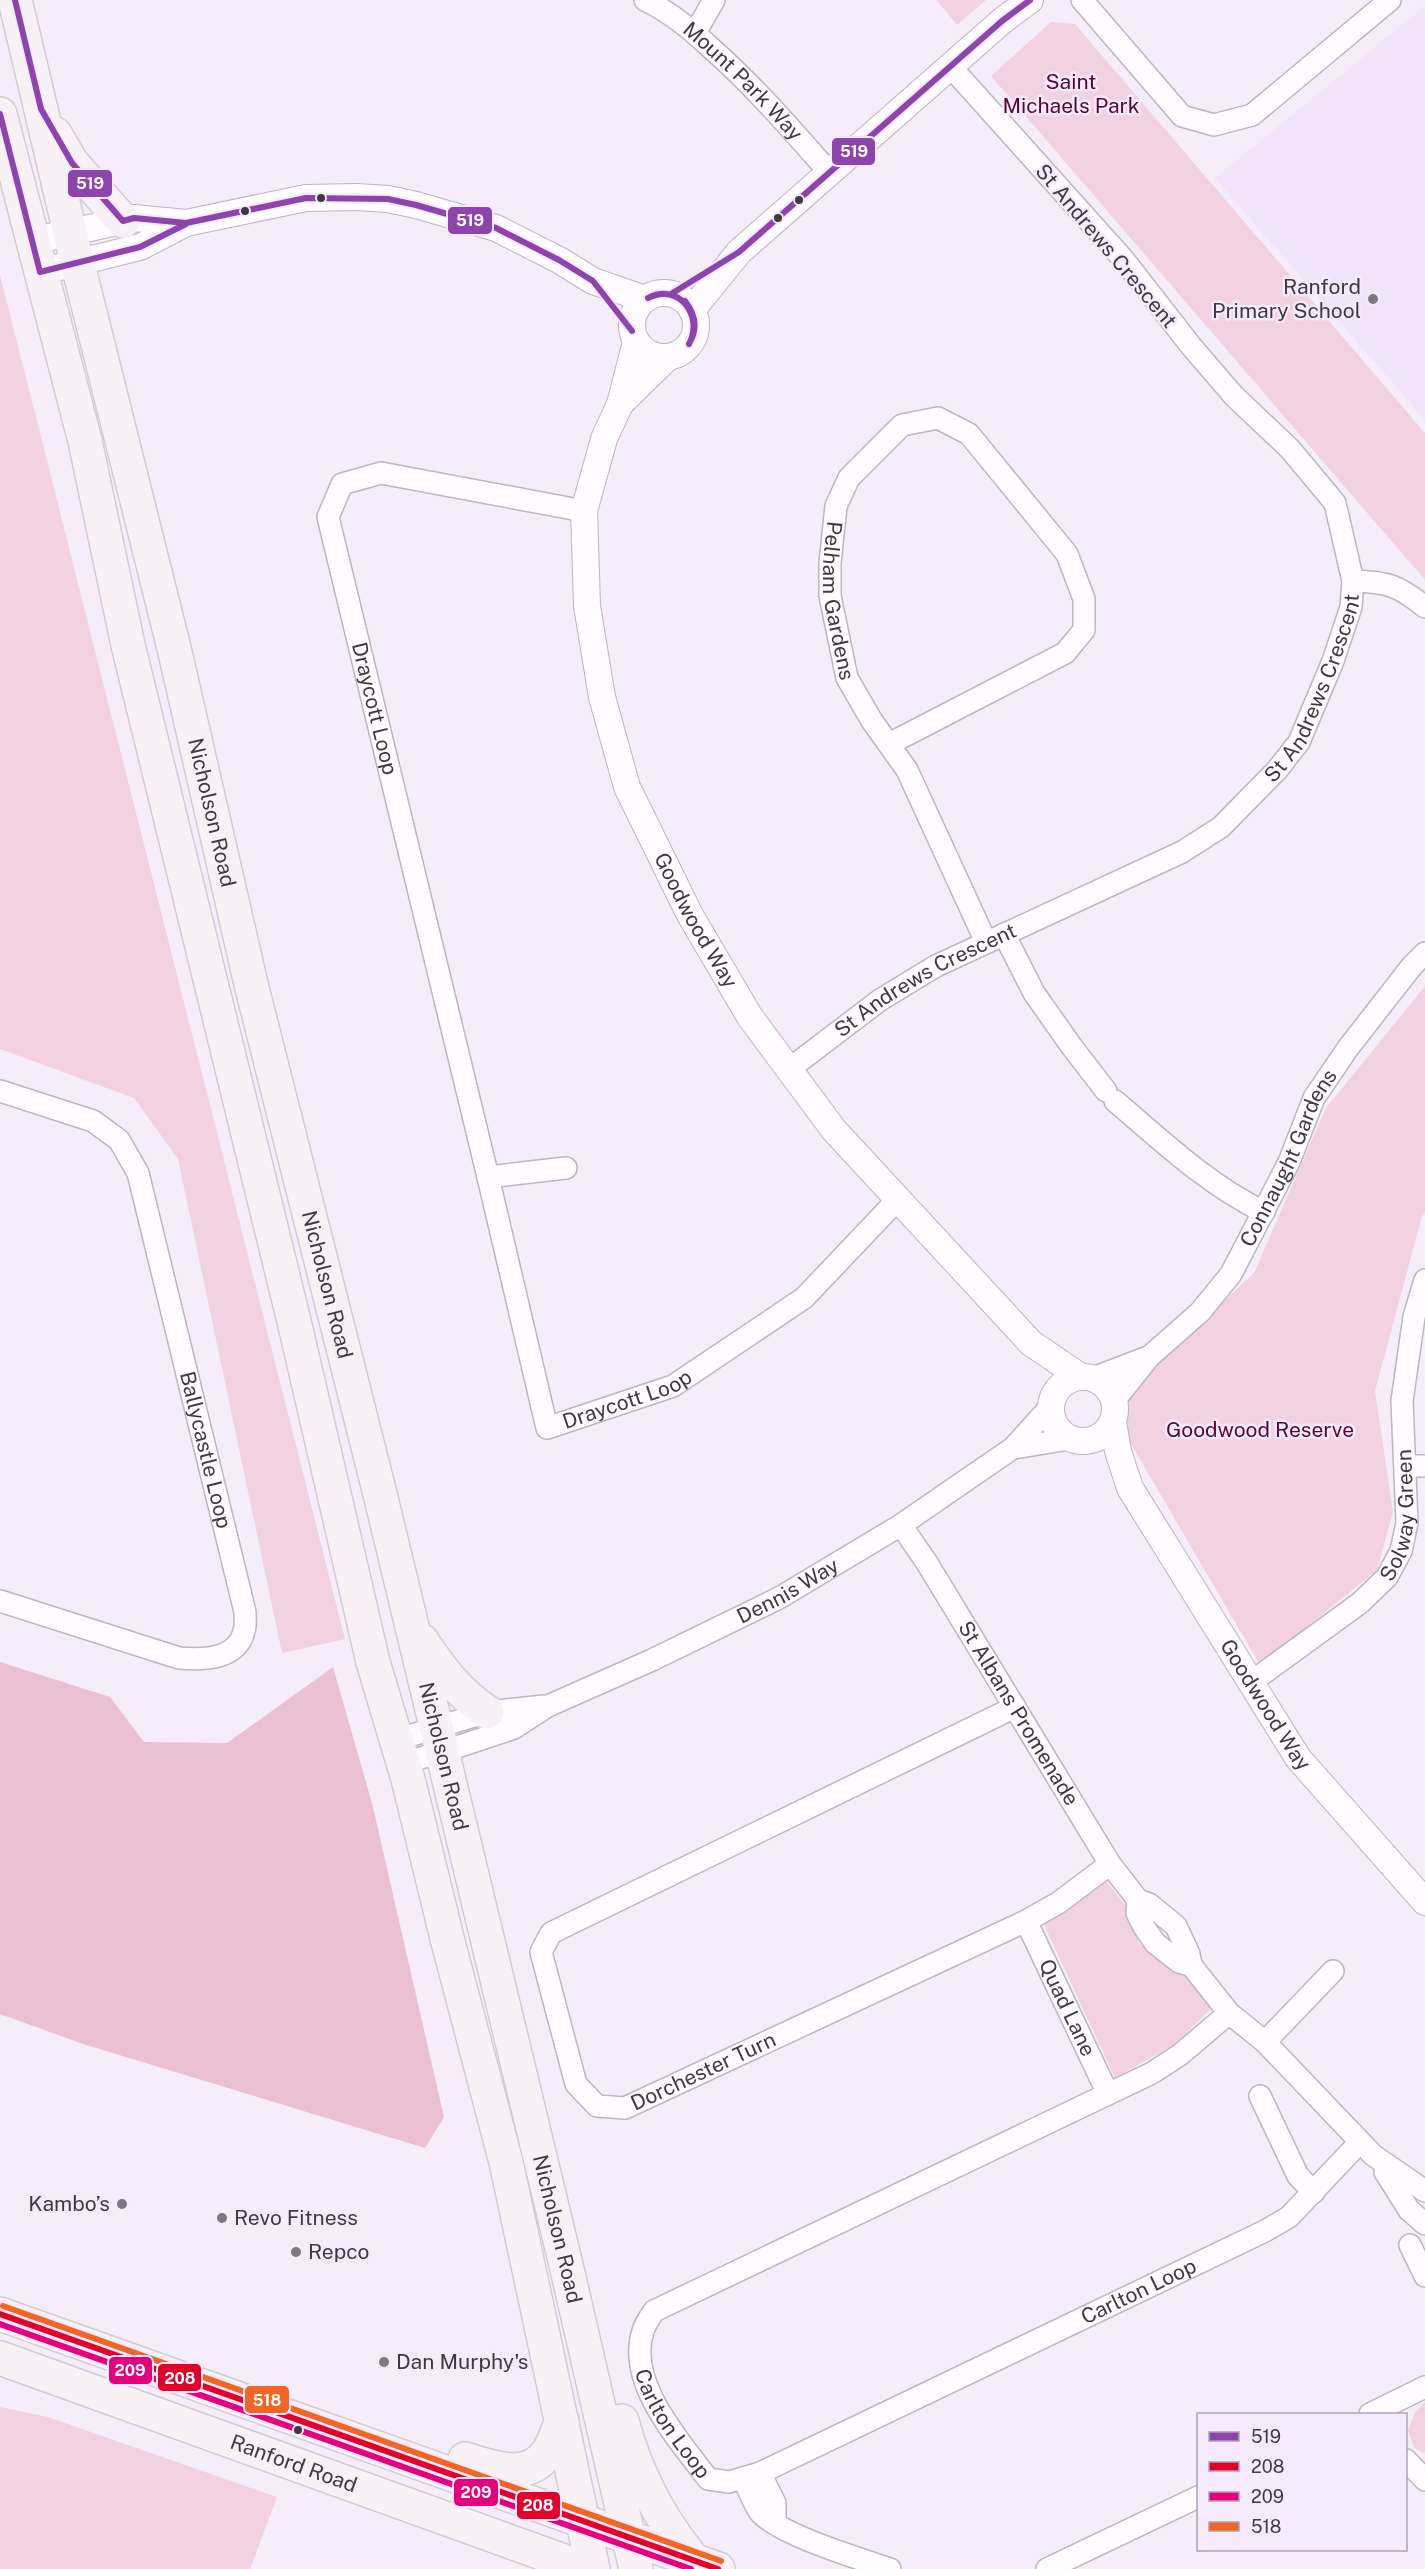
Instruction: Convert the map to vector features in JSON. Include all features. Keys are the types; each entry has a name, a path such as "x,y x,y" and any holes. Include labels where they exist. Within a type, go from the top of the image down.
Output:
{"main road":[{"name":"Nicholson Road","path":"15,0 174,648 251,984 412,1627 567,2269 636,2569"},
{"path":"41,109 72,163 123,221"},
{"name":"Nicholson Road","path":"0,114 85,441 128,645 294,1321 373,1662 399,1752 506,2162 539,2325 593,2569"},
{"path":"412,1627 441,1670 457,1688 487,1712"},
{"path":"567,2269 595,2317 629,2449 648,2490 674,2537 705,2564"},
{"name":"Ranford Road","path":"0,2314 705,2564"},
{"name":"Ranford Road","path":"0,2358 534,2559 586,2569"},
{"path":"0,2382 63,2381"},
{"path":"317,2427 361,2429 510,2471 524,2469 539,2462 549,2452 562,2421"}],"street":[{"name":"Mount Park Way","path":"645,0 661,7 695,33 752,85 829,172"},
{"path":"695,33 714,0"},
{"path":"692,310 739,252 950,66 1030,0"},
{"path":"1082,0 1182,116 1214,125 1252,115 1390,0"},
{"name":"St Andrews Crescent","path":"788,1070 880,1000 936,966 1182,852 1221,827 1269,778 1299,742 1320,694 1351,607 1353,580 1335,503 1290,449 1234,396 1191,346 1124,260 950,66"},
{"path":"36,257 74,248 140,247 186,223 306,198 388,199 451,213 496,228 593,280 645,299"},
{"path":"74,248 123,221 134,218 186,223"},
{"path":"671,294 739,252"},
{"path":"593,280 634,337 645,352 658,357 668,357 686,349 692,340 696,322 692,310 685,301 671,294 661,293 645,299 637,307 632,320 634,337"},
{"name":"Goodwood Way","path":"634,337 620,404 604,439 584,511 587,606 602,697 627,787 690,915 750,1017 834,1130 1031,1343 1110,1390 1118,1451 1130,1488 1298,1758 1422,1893"},
{"name":"Goodwood Way","path":"620,404 668,357"},
{"name":"Pelham Gardens","path":"889,744 1065,653 1084,630 1084,599 1067,554 969,434 938,418 902,425 849,478 836,506 830,563 830,596 847,678 872,721 907,771 995,938 1072,1047 1111,1096 1207,1178 1240,1200 1264,1212"},
{"name":"Draycott Loop","path":"584,511 381,473 342,484 328,517 547,1428 673,1386 804,1298 899,1198"},
{"path":"1353,580 1379,582 1403,589 1425,607"},
{"name":"Connaught Gardens","path":"1114,1411 1149,1357 1200,1312 1231,1274 1289,1162 1314,1098 1355,1039 1412,966 1425,953"},
{"name":"Ballycastle Loop","path":"0,1091 93,1121 119,1140 138,1173 245,1612 245,1631 237,1645 222,1656 202,1660 179,1658 0,1601"},
{"path":"488,1177 566,1168"},
{"name":"Solway Green","path":"1251,1683 1360,1603 1387,1577 1401,1551 1416,1466 1402,1401 1414,1317 1425,1280"},
{"name":"Goodwood Way","path":"1031,1343 1053,1401 1056,1427 1075,1440 1130,1488"},
{"name":"Connaught Gardens","path":"1087,1378 1149,1357"},
{"path":"1053,1401 1065,1382 1087,1378"},
{"name":"Dennis Way","path":"399,1752 439,1740 514,1728 548,1706 779,1598 901,1525 1013,1448 1053,1401"},
{"path":"1075,1440 1095,1440 1104,1434 1114,1411"},
{"name":"Dennis Way","path":"1013,1448 1075,1440"},
{"name":"St Albans Promenade","path":"901,1525 927,1563 1110,1864 1138,1900 1149,1904 1176,1926 1189,1954 1191,1965 1229,2013 1265,2042 1366,2148 1409,2210 1425,2224"},
{"name":"Dennis Way","path":"439,1740 487,1712 548,1706"},
{"name":"Dorchester Turn","path":"1015,1707 551,1933 541,1952 576,2084 597,2106 626,2108 1026,1921 1058,1903 1110,1864"},
{"name":"Quad Lane","path":"1026,1921 1108,2094"},
{"path":"1265,2042 1333,1971"},
{"name":"Carlton Loop","path":"1229,2013 1152,2073 654,2311 642,2332 641,2363 654,2405 708,2478 729,2482 751,2475 1265,2231 1289,2217 1314,2192 1366,2148"},
{"path":"1260,2096 1299,2176 1314,2192"},
{"name":"St Albans Promenade","path":"1366,2148 1425,2191"},
{"path":"1410,2245 1425,2276"},
{"path":"1376,2413 1425,2388"},
{"path":"1407,2461 1425,2480"},
{"path":"751,2475 760,2513 801,2538 890,2569"},
{"path":"1047,2569 1197,2497"}],"shaded area":[{"name":"Ranford Primary School","path":"1425,6 1425,420 1215,178"},
{"path":"0,1662 110,1697 144,1742 227,1743 333,1667 372,1803 444,2117 425,2148 83,2044 0,2014"}],"green space":[{"path":"936,0 986,0 957,25"},
{"name":"Saint Michaels Park","path":"1051,22 1075,24 1425,433 1425,580 991,76"},
{"path":"0,275 345,1639 282,1653 178,1159 134,1098 0,1049"},
{"name":"Goodwood Reserve","path":"1425,986 1425,1213 1422,1216 1375,1391 1393,1512 1377,1570 1260,1665 1110,1408 1254,1273 1326,1108"},
{"path":"1105,1880 1127,1907 1139,1943 1164,1966 1181,1970 1214,2006 1175,2044 1115,2078 1044,1925"},
{"path":"1425,2402 1425,2453 1414,2448 1408,2430 1415,2412"},
{"path":"0,2407 48,2417 277,2497 250,2569 0,2569"}],"transit line":[{"name":"519","path":"15,0 41,109 72,163 123,221 134,218 186,223 306,198 388,199 416,205 496,228 559,260 593,281 632,331"},
{"name":"519","path":"671,294 739,252 1002,21 1030,0"},
{"name":"519","path":"0,114 40,272 140,247 186,224"},
{"name":"519","path":"648,298 659,294 670,294 686,304 693,323 693,333 689,344"},
{"name":"519","path":"685,301 695,322 694,333 689,344"},
{"name":"518","path":"3,2306 721,2561"},
{"name":"208","path":"0,2314 718,2569"},
{"name":"209","path":"0,2324 691,2569"}],"place":[{"name":"Ranford Primary School","path":"1373,299"},
{"name":"Kambo’s","path":"122,2204"},
{"name":"Revo Fitness","path":"222,2218"},
{"name":"Repco","path":"296,2252"},
{"name":"Dan Murphy's","path":"384,2362"}]}
